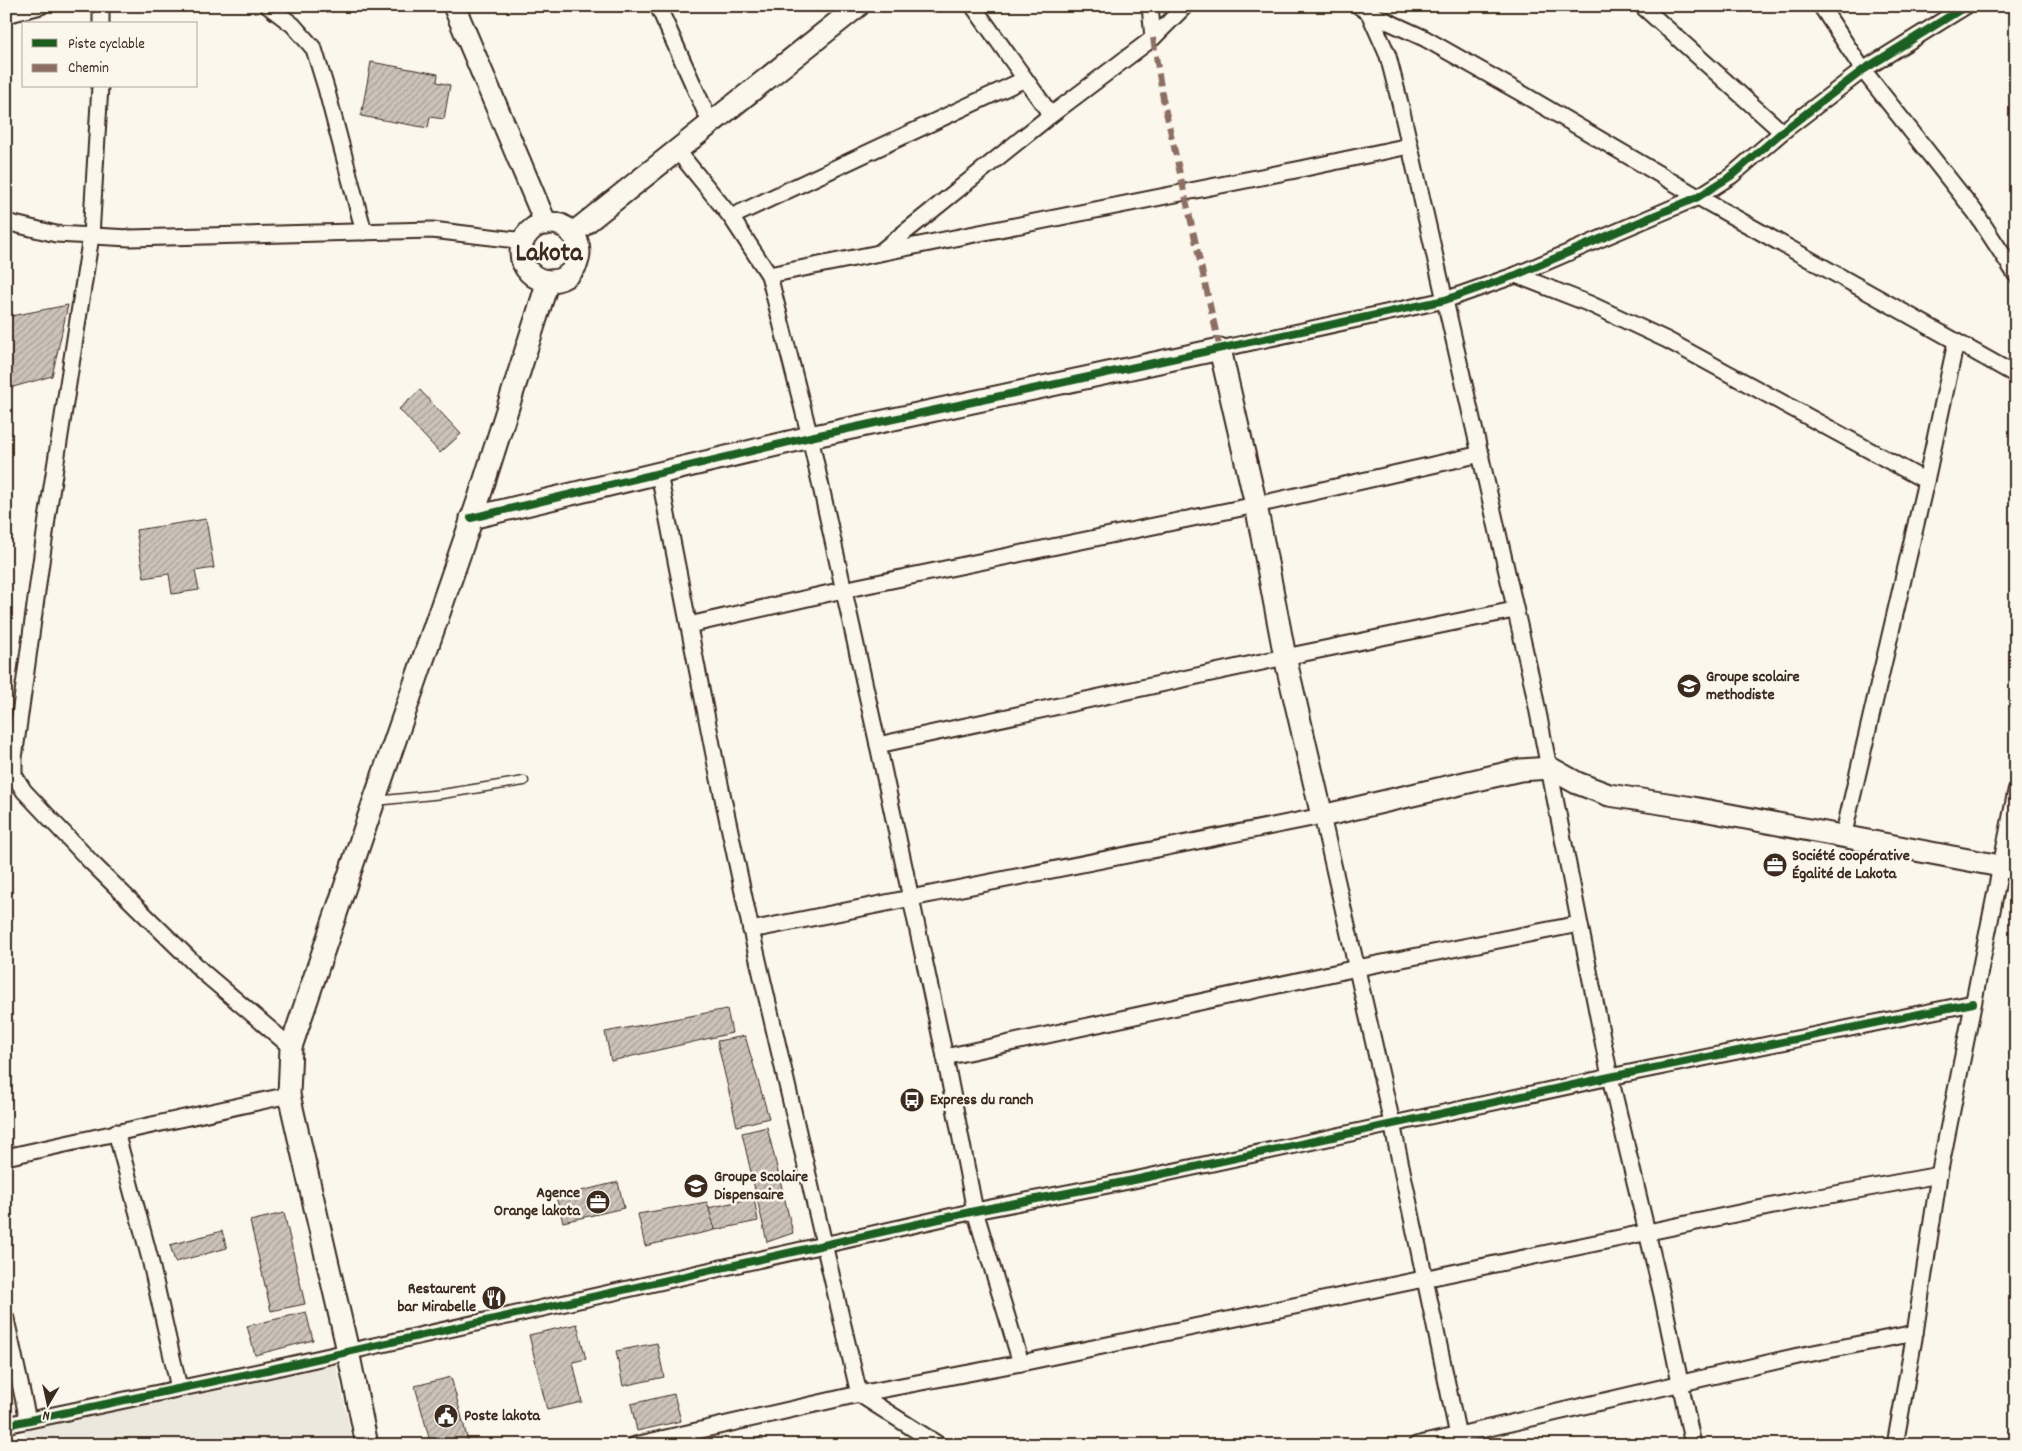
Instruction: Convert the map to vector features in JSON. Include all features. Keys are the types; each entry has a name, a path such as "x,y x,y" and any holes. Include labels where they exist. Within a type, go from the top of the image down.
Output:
{"main road":[{"path":"454,6 546,224"},
{"path":"572,234 676,149 858,6"},
{"path":"546,224 555,224 572,234 579,249 576,265 564,277 548,281 533,275 527,270 521,256 524,241 532,230 546,224"},
{"path":"367,1445 348,1351 289,1095 291,1047 482,489 548,281"},
{"path":"471,518 810,437 1220,348 1256,505 1285,657 1322,816 1520,770 1550,768 1577,783 1608,795 1693,808 2008,868"}],"street":[{"path":"6,15 41,6"},
{"path":"101,6 101,22"},
{"path":"268,6 293,25 314,49 364,232"},
{"path":"658,6 710,122"},
{"path":"973,6 1051,115"},
{"path":"1150,6 1153,38"},
{"path":"876,254 1051,115 1153,38 1185,6"},
{"path":"1642,6 1782,132"},
{"path":"1821,6 1863,70 1975,212 2016,275"},
{"path":"1220,348 1444,300 1516,274 1698,197 1731,176 1782,132 1863,70 1966,6"},
{"path":"1364,10 1388,56 1481,454 1550,768 1578,924 1610,1077 1647,1232 1693,1445"},
{"path":"1364,10 1432,43 1698,197 2016,375"},
{"path":"731,216 1025,79"},
{"path":"100,88 91,236 49,510 14,758 14,775 24,792 98,869 204,973 291,1047"},
{"path":"769,275 1409,146"},
{"path":"676,149 731,216 769,275 810,437 878,745 945,1057 975,1211 1021,1363"},
{"path":"6,222 56,234 130,238 432,230 524,241"},
{"path":"1516,274 1590,304 1667,340 1926,481"},
{"path":"1843,837 1926,481 1956,342"},
{"path":"690,626 843,590 1256,505 1481,454"},
{"path":"659,474 716,765 751,930 859,1394 939,1445"},
{"path":"878,745 1285,657 1514,610"},
{"path":"1895,1445 1915,1333 1939,1175 1973,1003 2008,868 2016,791"},
{"path":"751,930 1322,816 1392,1123 1458,1440"},
{"path":"945,1057 1357,968 1578,924"},
{"path":"6,1425 824,1246 975,1211 1134,1180 1610,1077 1973,1003"},
{"path":"6,1156 289,1095"},
{"path":"116,1132 150,1259 179,1388"},
{"path":"635,1445 859,1394 1021,1363 1792,1202 1939,1175"},
{"path":"6,1319 28,1420"},
{"path":"1416,1445 1458,1440 1681,1383 1798,1356 1915,1333"}],"lane":[{"path":"374,801 442,794 524,781"}],"shaded area":[{"path":"335,1360 353,1445 27,1445 23,1429"}],"building":[{"path":"371,62 438,74 437,82 450,85 444,119 430,117 428,128 361,116"},
{"path":"68,305 52,376 6,389 6,317"},
{"path":"420,390 461,434 440,453 399,409"},
{"path":"206,519 214,568 195,571 199,590 172,594 169,574 144,578 136,530"},
{"path":"727,1009 732,1033 611,1061 605,1032"},
{"path":"745,1036 769,1118 737,1126 717,1041"},
{"path":"767,1127 793,1233 767,1242 742,1133"},
{"path":"618,1182 624,1208 563,1222 556,1197"},
{"path":"754,1198 758,1221 715,1230 708,1208"},
{"path":"707,1202 715,1230 645,1246 638,1214"},
{"path":"284,1213 305,1304 271,1311 250,1221"},
{"path":"222,1231 227,1248 175,1262 170,1245"},
{"path":"306,1312 313,1340 255,1355 247,1326"},
{"path":"577,1324 586,1359 573,1362 582,1402 547,1410 529,1335"},
{"path":"657,1343 664,1377 623,1386 616,1351"},
{"path":"451,1377 468,1441 453,1445 431,1445 415,1386"},
{"path":"674,1394 681,1421 637,1431 631,1404"},
{"path":"762,1437 764,1445 730,1445"}],"marked path":[{"path":"1153,38 1163,99 1220,349"}],"cycle path":[{"path":"471,518 810,437 1445,300 1516,275 1698,197 1731,176 1782,132 1863,70 1966,6"},
{"path":"6,1425 258,1372 975,1211 1134,1180 1610,1077 1973,1003"}],"place":[{"name":"Groupe scolaire methodiste","path":"1689,686"},
{"name":"Société coopérative Égalité de Lakota","path":"1775,865"},
{"name":"Express du ranch","path":"912,1100"},
{"name":"Groupe Scolaire Dispensaire","path":"696,1186"},
{"name":"Agence Orange lakota","path":"598,1202"},
{"name":"Restaurent bar Mirabelle","path":"494,1298"},
{"name":"Poste lakota","path":"446,1416"}],"district":[{"name":"Lakota","path":"549,254"}]}
